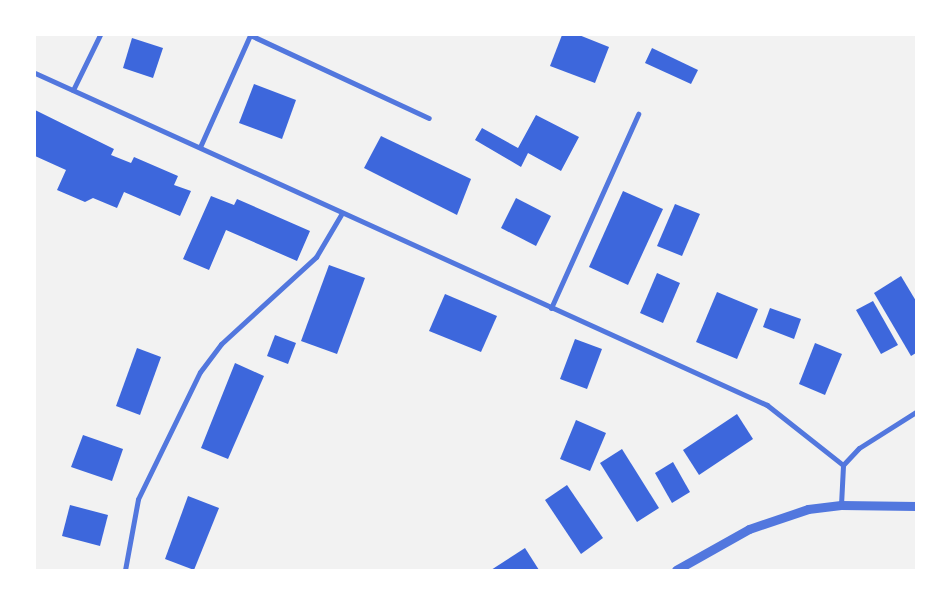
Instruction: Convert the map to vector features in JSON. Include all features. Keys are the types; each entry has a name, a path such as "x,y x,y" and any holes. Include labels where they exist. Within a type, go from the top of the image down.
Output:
{"street":[{"path":"73,90 100,35"},
{"path":"200,147 250,35 429,118"},
{"path":"35,74 767,405 843,465"},
{"path":"551,308 638,114"},
{"path":"125,570 138,499 200,372 221,344 316,257 342,213"},
{"path":"841,504 843,465 859,448 916,412"},
{"path":"676,570 749,529 808,510 841,504 916,506"}],"building":[{"path":"562,35 579,35 609,47 595,83 550,66"},
{"path":"132,38 163,48 153,78 123,68"},
{"path":"652,48 698,70 691,84 645,63"},
{"path":"254,84 296,100 282,139 239,123"},
{"path":"35,110 114,149 111,155 131,163 134,157 178,176 174,185 191,191 180,216 124,192 117,208 93,198 85,202 57,190 66,170 35,156"},
{"path":"536,115 579,137 561,171 528,153 521,167 475,140 482,128 518,148"},
{"path":"381,136 471,179 457,215 364,168"},
{"path":"623,191 663,209 628,285 589,267"},
{"path":"211,196 234,205 237,199 310,231 297,261 226,230 209,270 183,259"},
{"path":"516,198 551,216 536,246 501,228"},
{"path":"675,204 700,214 682,256 657,246"},
{"path":"329,265 365,278 337,354 301,341"},
{"path":"657,273 680,283 663,323 640,313"},
{"path":"901,276 916,301 916,353 911,356 874,293"},
{"path":"717,292 758,309 737,359 696,342"},
{"path":"445,294 497,316 481,352 429,331"},
{"path":"873,301 898,345 881,354 856,310"},
{"path":"770,308 801,319 794,339 763,327"},
{"path":"275,335 296,343 288,364 267,356"},
{"path":"575,339 602,349 587,389 560,379"},
{"path":"815,343 842,354 825,395 799,384"},
{"path":"137,348 161,357 140,415 116,406"},
{"path":"235,363 264,376 228,459 201,448"},
{"path":"737,414 753,439 699,475 683,450"},
{"path":"576,420 606,433 590,471 560,459"},
{"path":"83,435 123,449 112,481 71,467"},
{"path":"622,449 659,508 637,522 600,463"},
{"path":"673,462 690,492 672,503 655,473"},
{"path":"567,485 603,538 581,554 545,500"},
{"path":"188,496 219,508 194,570 165,559"},
{"path":"70,505 108,515 100,546 62,536"},
{"path":"525,548 539,570 491,570"}]}
